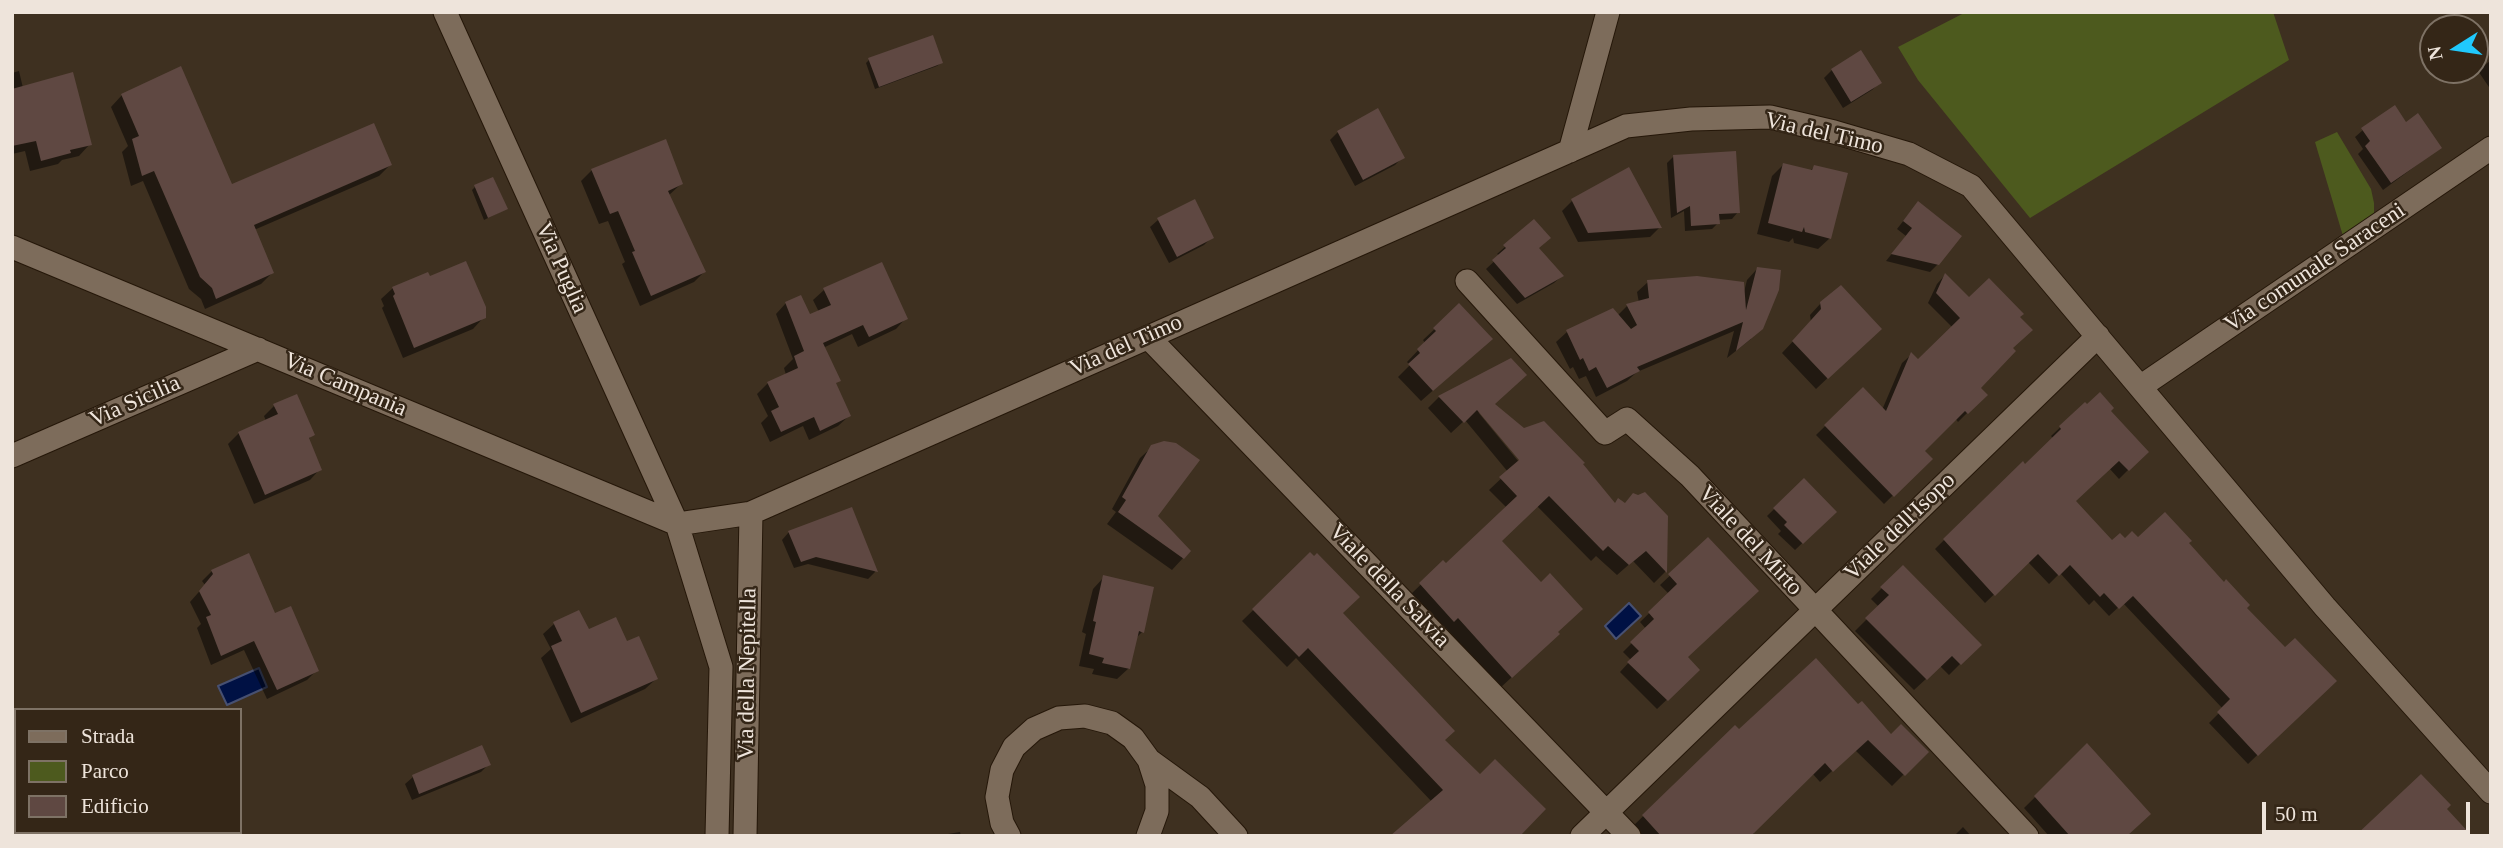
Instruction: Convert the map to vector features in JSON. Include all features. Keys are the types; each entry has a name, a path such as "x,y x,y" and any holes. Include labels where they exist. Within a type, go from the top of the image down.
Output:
{"street":[{"name":"Via Puglia","path":"444,12 677,524"},
{"path":"1570,152 1608,12"},
{"name":"Via del Timo","path":"677,524 751,513 1626,126 1770,117 1834,132 1909,155 1971,186 2098,336"},
{"name":"Via comunale Saraceni","path":"2140,387 2491,148"},
{"name":"Via Campania","path":"12,247 677,524"},
{"name":"Viale del Mirto","path":"1467,281 1605,433 1627,419 1690,477 2027,836"},
{"path":"2098,336 2325,607 2491,792"},
{"name":"Viale dell'Isopo","path":"1582,836 2098,336"},
{"name":"Viale della Salvia","path":"1148,337 1629,836"},
{"name":"Via Sicilia","path":"12,456 258,349"},
{"name":"Via della Nepitella","path":"745,836 751,513"},
{"name":"Via della Nepitella","path":"677,524 721,667 718,836"},
{"path":"1009,836 1002,823 997,797 1002,770 1014,747 1034,729 1059,718 1085,716 1112,723 1133,738 1149,760 1200,797 1236,836"},
{"path":"1148,836 1157,811 1157,785 1149,760"}],"green space":[{"path":"1966,12 2273,12 2289,60 2030,218 1918,80 1898,47"},
{"path":"2337,132 2371,189 2374,203 2374,214 2343,236 2315,142"}],"shaded area":[{"path":"1629,603 1641,616 1616,639 1605,626"},
{"path":"259,668 267,687 227,705 218,686"}],"building":[{"path":"933,35 943,63 879,87 868,58"},
{"path":"1861,50 1882,83 1851,102 1831,69"},
{"path":"181,66 232,184 374,123 392,165 254,225 274,273 216,299 212,288 200,277 154,171 142,176 132,139 139,136 121,94"},
{"path":"73,72 92,145 41,161 36,141 12,146 12,89"},
{"path":"2395,105 2406,122 2418,113 2442,148 2391,183 2365,146 2370,141 2361,128"},
{"path":"1378,108 1405,158 1363,180 1337,131"},
{"path":"666,139 683,184 668,191 706,272 651,296 618,211 610,214 591,169"},
{"path":"1736,151 1740,213 1719,214 1720,224 1691,226 1690,206 1677,213 1673,155"},
{"path":"1783,163 1812,170 1814,165 1848,173 1831,239 1805,232 1804,227 1802,232 1768,223"},
{"path":"1629,167 1662,228 1588,233 1571,199"},
{"path":"493,177 508,209 488,218 474,185"},
{"path":"1195,199 1214,238 1177,257 1157,218"},
{"path":"1918,201 1962,236 1939,265 1891,254 1912,228 1903,221"},
{"path":"1534,219 1551,238 1539,248 1564,276 1525,298 1492,260 1506,248 1503,245"},
{"path":"466,261 486,307 486,318 414,348 393,296 395,294 392,287 428,272 430,276"},
{"path":"882,262 908,319 869,337 863,325 823,343 841,381 836,383 851,416 820,431 814,417 781,432 771,411 779,407 767,382 798,368 794,356 804,351 785,302 801,295 810,314 831,305 823,288"},
{"path":"1757,267 1781,270 1779,290 1763,329 1736,351 1743,322 1637,367 1640,371 1607,388 1596,367 1589,371 1583,358 1580,360 1566,330 1613,308 1631,329 1637,325 1626,304 1649,298 1647,280 1697,276 1744,282 1746,310"},
{"path":"1945,273 1969,297 1989,278 2024,314 2020,317 2033,330 2013,348 2016,351 1981,388 1988,395 1968,414 1965,411 1925,451 1933,459 1894,497 1824,425 1863,387 1886,411 1911,352 1918,359 1960,318 1936,293"},
{"path":"1841,285 1882,329 1828,379 1792,341 1821,309 1820,302"},
{"path":"1459,303 1493,339 1433,391 1408,364 1420,353 1417,349 1436,331 1433,328"},
{"path":"1511,358 1527,375 1495,404 1524,428 1544,421 1585,463 1583,464 1615,503 1618,498 1625,503 1633,493 1638,495 1645,492 1668,516 1667,573 1646,551 1629,565 1608,546 1603,551 1549,496 1502,541 1541,582 1550,573 1583,609 1512,678 1458,618 1454,622 1419,583 1443,560 1446,563 1517,496 1499,477 1519,460 1477,410 1464,423 1438,396"},
{"path":"2100,392 2114,408 2111,411 2149,452 2129,471 2119,461 2076,501 2112,540 2120,533 2125,538 2132,531 2138,537 2165,512 2192,541 2189,543 2224,582 2226,579 2250,605 2247,608 2285,647 2295,638 2337,681 2258,756 2217,712 2230,699 2133,596 2119,609 2104,593 2100,597 2070,565 2059,576 2038,554 1995,596 1943,539 2023,461 2025,464 2061,429 2059,426"},
{"path":"297,394 315,435 309,438 322,470 265,495 238,432 278,414 273,404"},
{"path":"1164,441 1176,443 1200,460 1158,516 1191,551 1184,559 1118,512 1126,500 1122,497 1151,445"},
{"path":"1804,478 1837,512 1803,544 1784,525 1787,522 1773,508"},
{"path":"852,507 878,572 816,557 801,562 788,531"},
{"path":"1708,537 1759,591 1688,657 1700,670 1668,701 1627,662 1639,651 1630,642 1654,619 1648,612 1677,584 1668,574"},
{"path":"1310,552 1314,556 1317,553 1360,597 1343,613 1455,731 1445,740 1480,774 1495,759 1546,809 1520,836 1390,836 1443,790 1308,648 1299,657 1252,609"},
{"path":"249,553 275,613 291,606 319,671 277,690 254,641 221,656 206,617 211,615 199,591 213,574 211,570"},
{"path":"1903,565 1982,645 1961,665 1952,656 1927,680 1865,618 1889,595 1880,587"},
{"path":"1103,575 1154,587 1144,633 1139,631 1130,669 1102,663 1104,658 1089,654"},
{"path":"579,610 589,629 616,617 627,641 639,636 658,679 581,713 551,646 562,641 553,622"},
{"path":"1816,658 1858,704 1862,701 1891,734 1901,724 1929,752 1905,776 1868,740 1833,772 1825,763 1751,836 1661,836 1642,815 1735,725 1739,729"},
{"path":"2087,743 2151,814 2127,836 2070,836 2034,796"},
{"path":"482,745 491,765 419,794 412,775"},
{"path":"2421,774 2451,805 2447,809 2472,836 2355,836"}]}
